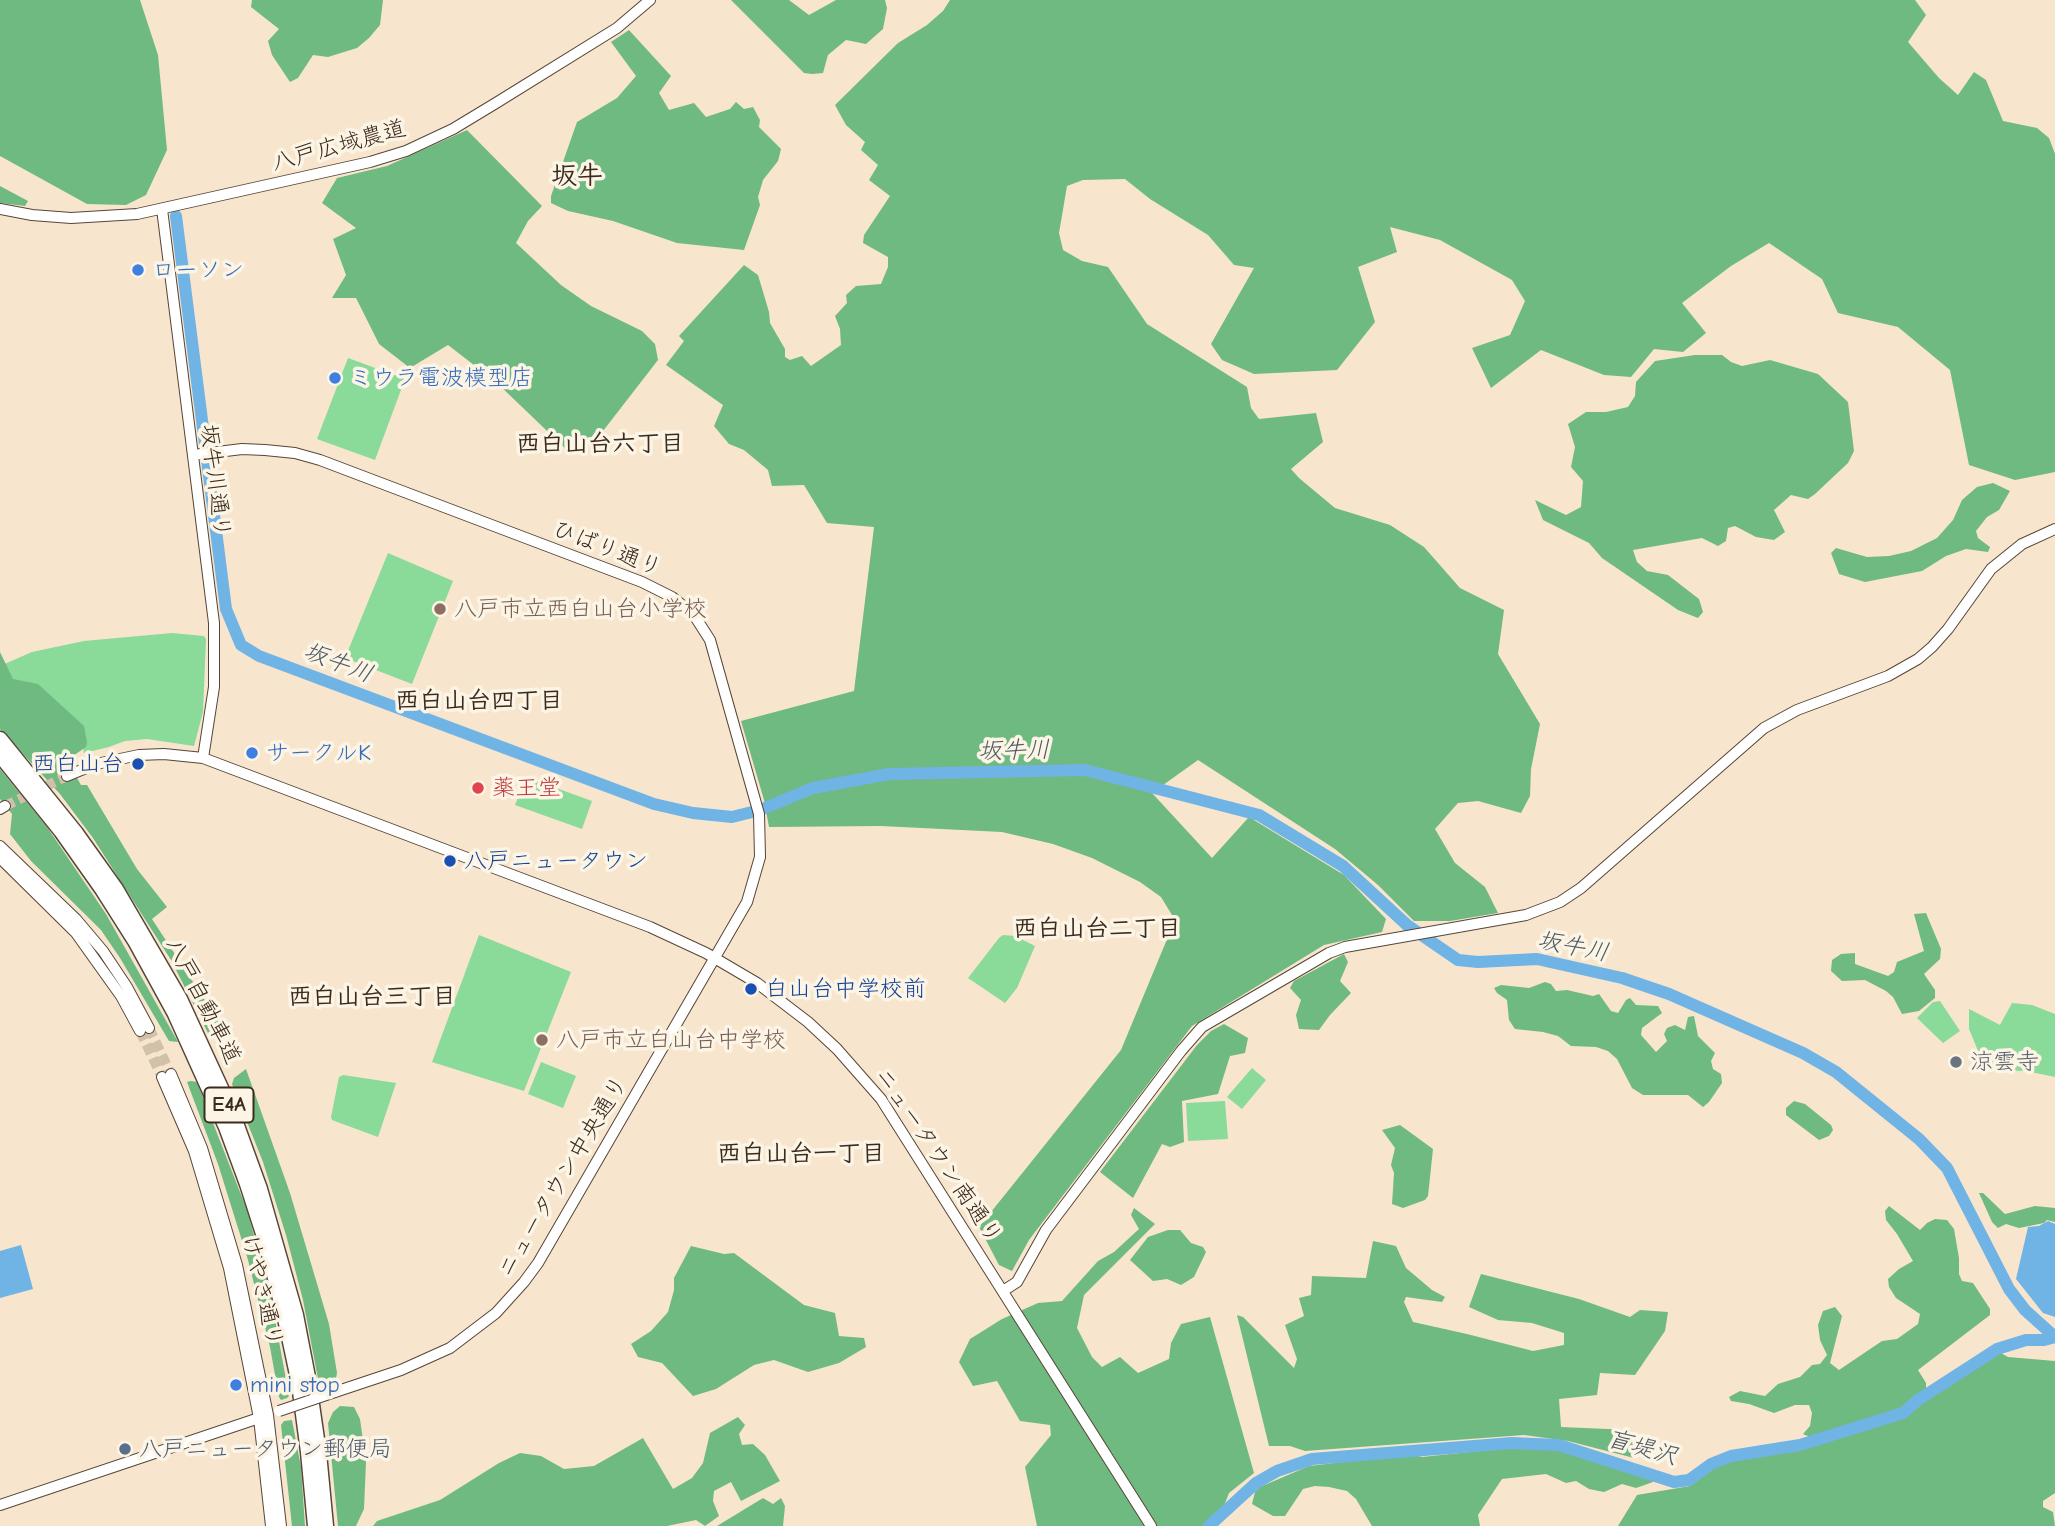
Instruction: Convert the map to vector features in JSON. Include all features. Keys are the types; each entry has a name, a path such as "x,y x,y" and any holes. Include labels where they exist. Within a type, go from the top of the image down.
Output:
{"highway":[{"name":"八戸自動車道","path":"0,739 76,833 116,889 180,999 232,1112 260,1189 296,1315 319,1452 326,1526"},
{"name":"八戸自動車道","path":"0,755 61,831 135,941 175,1014 226,1127 267,1246 286,1322 299,1384 315,1526"}],"street":[{"name":"八戸広域農道","path":"0,209 71,218 109,217 162,209 370,162 407,151 453,129 617,28 650,0"},
{"name":"坂牛川通り","path":"162,209 196,455 214,635 214,687 203,758"},
{"name":"ひばり通り","path":"196,455 265,450 295,453 320,460 642,582 672,597 694,615 710,640 757,804 760,825 760,857 753,886 747,902 715,958"},
{"path":"1003,1291 1017,1282 1046,1230 1202,1027 1329,953 1356,945 1526,915 1560,902 1581,888 1764,728 1797,710 1888,676 1918,659 1948,629 1991,569 2006,554 2055,529"},
{"name":"ニュータウン南通り","path":"67,776 96,764 139,755 164,754 203,758 650,927 715,958 757,984 808,1022 860,1073 900,1126 1152,1526"},
{"path":"0,846 76,919 103,951 127,987 145,1029 76,933 0,858"},
{"name":"ニュータウン中央通り","path":"0,1505 430,1359 467,1337 511,1298 538,1263 715,958"},
{"name":"けやき通り","path":"167,1075 194,1151 229,1268 264,1416 281,1526"},
{"name":"けやき通り","path":"264,1416 271,1526"}],"green space":[{"path":"0,0 140,0 158,55 167,150 146,195 126,205 87,204 0,156"},
{"path":"252,0 383,0 380,25 369,38 357,48 328,57 313,55 298,78 290,82 272,55 268,41 279,29 251,7"},
{"path":"731,0 789,0 809,15 836,0 885,0 887,8 883,29 866,44 846,40 828,55 823,73 812,74 804,73"},
{"path":"950,0 1915,0 1926,15 1908,42 1939,78 1958,95 1974,72 1986,80 2003,121 2037,128 2049,138 2055,154 2055,472 2015,480 1969,465 1950,370 1898,327 1838,313 1822,279 1769,243 1731,266 1682,303 1706,333 1683,352 1654,349 1631,377 1604,375 1541,350 1491,388 1472,348 1510,335 1525,301 1512,280 1440,240 1390,227 1397,252 1358,267 1375,322 1337,370 1254,374 1222,360 1211,344 1254,268 1234,265 1208,235 1150,199 1125,179 1083,180 1067,186 1059,233 1063,250 1082,261 1108,267 1147,324 1247,387 1251,408 1259,419 1316,413 1323,442 1291,469 1299,478 1335,508 1390,525 1424,547 1460,588 1504,610 1498,654 1540,724 1531,769 1530,796 1521,813 1478,801 1458,803 1435,829 1455,863 1485,887 1498,913 1450,921 1414,921 1378,885 1335,849 1198,760 1152,793 1212,858 1249,817 1344,875 1386,919 1382,932 1324,945 1192,1026 1029,1240 1012,1271 999,1265 979,1227 1121,1050 1175,920 1161,897 1140,882 1092,858 1053,844 1002,832 881,826 769,827 741,721 854,691 874,527 827,523 804,485 772,486 768,470 744,450 729,444 714,426 723,405 666,365 684,341 679,336 744,265 758,275 770,323 785,349 785,357 790,360 802,356 811,366 841,345 840,329 835,316 847,303 846,295 856,286 881,284 888,267 888,257 863,243 864,235 890,196 869,180 878,165 861,150 865,142 846,125 835,105 898,43 927,25 943,11"},
{"path":"629,30 671,76 659,93 669,110 694,103 706,117 730,109 736,102 744,109 753,107 760,120 759,127 781,149 778,161 763,180 758,197 760,205 744,250 677,243 613,221 568,211 551,203 551,196 577,122 617,98 636,76 611,42"},
{"path":"467,130 542,206 528,221 516,243 561,285 591,306 642,331 655,344 658,360 603,431 570,453 496,382 448,345 410,368 379,344 356,298 332,298 346,275 333,239 356,228 322,203 337,178 387,166"},
{"path":"0,186 28,201 25,206 0,203"},
{"path":"1695,355 1722,355 1742,366 1770,360 1818,374 1848,402 1854,451 1848,463 1815,494 1808,499 1791,495 1774,510 1785,532 1774,540 1756,537 1735,526 1728,528 1726,541 1718,546 1702,538 1633,550 1637,562 1647,571 1668,575 1699,599 1703,612 1698,618 1678,610 1602,558 1589,543 1543,520 1535,500 1566,515 1581,507 1583,481 1571,467 1575,447 1568,424 1586,412 1606,412 1628,407 1635,396 1636,382 1655,361"},
{"path":"348,358 405,379 375,460 317,439"},
{"path":"1993,483 2010,491 1999,510 1987,517 1976,531 1978,538 1990,547 1988,552 1966,549 1946,556 1922,571 1865,582 1839,574 1831,553 1836,548 1867,557 1911,551 1937,538 1953,520 1962,500 1977,487"},
{"path":"388,553 453,581 412,684 345,658"},
{"path":"172,633 204,636 206,639 203,712 194,746 147,739 125,741 84,753 80,728 1,680 0,666 32,652 84,641"},
{"path":"0,652 13,679 38,684 84,726 86,747 67,760 81,785 87,785 137,869 167,907 152,919 225,1031 223,1033 209,1035 171,960 93,838 60,794 0,729"},
{"path":"0,769 47,827 106,914 178,1042 169,1041 101,930 31,861 10,834 12,814 0,799"},
{"path":"525,780 534,780 592,801 582,829 515,805"},
{"path":"1926,913 1941,949 1940,959 1924,974 1935,990 1935,998 1919,1011 1902,1014 1893,997 1886,991 1865,980 1842,981 1831,971 1832,960 1841,954 1855,953 1855,964 1888,976 1894,972 1897,962 1924,951 1914,914"},
{"path":"479,935 571,972 524,1091 432,1062"},
{"path":"1003,935 1015,936 1035,946 1017,988 1005,1003 968,978"},
{"path":"1344,954 1348,962 1340,981 1351,993 1319,1030 1299,1029 1296,1015 1301,1000 1290,988 1294,981"},
{"path":"1545,982 1551,984 1556,991 1567,990 1593,996 1599,994 1611,1011 1618,1013 1630,998 1636,1005 1658,1006 1662,1013 1642,1028 1641,1035 1656,1052 1667,1041 1664,1034 1667,1028 1675,1025 1685,1030 1688,1017 1694,1016 1698,1036 1715,1053 1711,1061 1713,1069 1721,1074 1722,1083 1703,1107 1688,1095 1643,1095 1632,1088 1617,1059 1608,1051 1596,1047 1571,1046 1558,1036 1515,1029 1509,1020 1507,1000 1494,988 1501,985 1529,988"},
{"path":"1940,1001 1960,1031 1943,1043 1917,1018 1933,1002"},
{"path":"2012,1003 2032,1005 2055,1014 2055,1077 2026,1071 1986,1070 1969,1029 1969,1009 2000,1025"},
{"path":"1224,1024 1248,1038 1245,1053 1230,1056 1218,1094 1182,1101 1184,1142 1170,1147 1162,1144 1133,1198 1100,1172 1197,1045 1211,1031"},
{"path":"541,1062 576,1076 563,1108 528,1094"},
{"path":"1252,1068 1266,1080 1242,1109 1227,1097"},
{"path":"246,1069 290,1193 329,1324 337,1373 336,1378 322,1386 319,1384 303,1300 286,1235 263,1162 232,1084 234,1078"},
{"path":"343,1075 396,1083 378,1137 332,1120 339,1077"},
{"path":"187,1082 197,1082 247,1210 270,1292 289,1396 281,1400 248,1260 218,1164"},
{"path":"1225,1101 1228,1139 1188,1141 1186,1103"},
{"path":"1794,1101 1805,1104 1831,1125 1833,1130 1829,1136 1819,1140 1786,1115 1786,1108"},
{"path":"1400,1125 1433,1149 1428,1196 1425,1200 1403,1208 1392,1204 1394,1173 1391,1165 1395,1148 1382,1130"},
{"path":"1979,1193 1983,1193 2005,1214 2035,1206 2055,1208 2055,1222 2047,1220 2019,1228 2006,1224 1998,1228 1992,1222"},
{"path":"1889,1206 1920,1230 1935,1219 1947,1220 1954,1229 1962,1281 1973,1283 1990,1309 1990,1315 1918,1370 1926,1383 1926,1389 1897,1411 1810,1437 1803,1434 1810,1426 1812,1413 1809,1405 1795,1405 1774,1413 1731,1401 1729,1397 1740,1391 1765,1396 1778,1384 1800,1377 1812,1365 1820,1364 1827,1355 1820,1340 1818,1325 1823,1311 1835,1307 1842,1316 1830,1363 1839,1370 1882,1341 1897,1339 1918,1324 1920,1314 1896,1298 1889,1287 1888,1279 1913,1261 1886,1220 1885,1211"},
{"path":"1134,1208 1155,1224 1084,1295 1077,1328 1092,1357 1102,1367 1120,1357 1138,1373 1169,1359 1171,1343 1181,1324 1210,1317 1254,1473 1229,1493 1216,1526 1037,1526 1025,1467 1051,1435 1050,1425 1020,1421 997,1381 973,1386 959,1362 970,1339 1002,1319 1038,1303 1062,1301 1098,1261 1114,1252 1139,1229 1131,1215"},
{"path":"1168,1230 1180,1230 1191,1243 1203,1247 1206,1252 1194,1277 1181,1285 1167,1279 1153,1281 1130,1260 1148,1237"},
{"path":"1373,1241 1396,1246 1406,1268 1432,1290 1445,1297 1442,1302 1406,1297 1404,1302 1413,1322 1533,1351 1564,1345 1564,1333 1532,1323 1498,1320 1469,1307 1481,1274 1579,1299 1630,1317 1640,1310 1668,1312 1665,1331 1635,1375 1600,1373 1597,1395 1559,1399 1561,1427 1631,1430 1634,1458 1568,1441 1524,1435 1305,1451 1290,1446 1269,1446 1237,1315 1243,1317 1294,1368 1297,1359 1285,1325 1304,1316 1299,1298 1311,1295 1312,1276 1366,1278"},
{"path":"691,1246 724,1254 734,1253 804,1305 835,1313 839,1336 864,1338 866,1347 839,1363 808,1372 774,1360 754,1365 716,1389 693,1396 662,1363 638,1357 631,1344 651,1331 668,1312 674,1278"},
{"path":"1999,1352 2008,1357 2055,1361 2055,1493 2043,1501 2043,1507 2053,1512 2055,1526 1618,1526 1637,1495 1690,1486 1729,1460 1808,1448 1909,1413 1933,1394"},
{"path":"340,1406 354,1407 360,1419 366,1462 364,1509 356,1526 338,1526 328,1423 333,1412"},
{"path":"738,1417 745,1425 739,1434 742,1445 753,1444 765,1455 780,1481 741,1501 731,1482 714,1491 713,1501 719,1516 705,1526 696,1520 667,1526 373,1526 377,1521 440,1500 520,1453 541,1456 564,1469 594,1466 643,1438 673,1489 692,1478 703,1463 710,1433"},
{"path":"292,1420 301,1467 305,1526 292,1526 281,1425 284,1421"},
{"path":"1508,1448 1561,1450 1652,1478 1653,1482 1636,1488 1622,1484 1604,1492 1589,1489 1576,1481 1566,1483 1546,1474 1502,1479 1478,1515 1480,1526 1372,1526 1356,1499 1347,1491 1329,1487 1303,1489 1285,1516 1273,1516 1252,1504 1255,1492 1260,1487 1309,1466 1411,1454 1422,1457"},
{"path":"763,1498 773,1504 781,1498 785,1506 783,1526 717,1526"}],"water":[{"path":"2048,1221 2055,1224 2055,1317 2043,1313 2016,1279 2028,1227 2039,1226"},
{"path":"21,1245 33,1289 0,1298 0,1251"}],"waterway":[{"name":"坂牛川","path":"176,216 226,609 241,645 259,656 654,804 693,813 732,817 760,810 813,788 889,774 1085,770 1259,815 1343,866 1407,925 1458,960 1478,962 1537,959 1622,978 1669,994 1803,1053 1836,1072 1919,1139 1947,1168 2009,1289 2025,1310 2055,1337"},
{"name":"盲堤沢","path":"1209,1526 1256,1483 1277,1471 1312,1459 1512,1443 1559,1445 1674,1482 1689,1480 1711,1464 1731,1456 1800,1445 1903,1413 1918,1400 1997,1349 2026,1340 2055,1337"}],"tunnel":[{"path":"5,806 67,776"},
{"path":"149,1028 171,1074"},
{"path":"140,1031 162,1077"}],"place":[{"name":"ローソン","path":"138,270"},
{"name":"ミウラ電波模型店","path":"335,378"},
{"name":"八戸市立西白山台小学校","path":"440,609"},
{"name":"サークルK","path":"252,753"},
{"name":"西白山台","path":"138,764"},
{"name":"薬王堂","path":"478,788"},
{"name":"八戸ニュータウン","path":"450,861"},
{"name":"白山台中学校前","path":"751,989"},
{"name":"八戸市立白山台中学校","path":"542,1040"},
{"name":"涼雲寺","path":"1956,1062"},
{"name":"mini stop","path":"236,1385"},
{"name":"八戸ニュータウン郵便局","path":"125,1449"}],"district":[{"name":"坂牛","path":"577,177"},
{"name":"西白山台六丁目","path":"600,444"},
{"name":"西白山台四丁目","path":"479,701"},
{"name":"西白山台二丁目","path":"1097,929"},
{"name":"西白山台三丁目","path":"372,997"},
{"name":"西白山台一丁目","path":"801,1154"}]}
